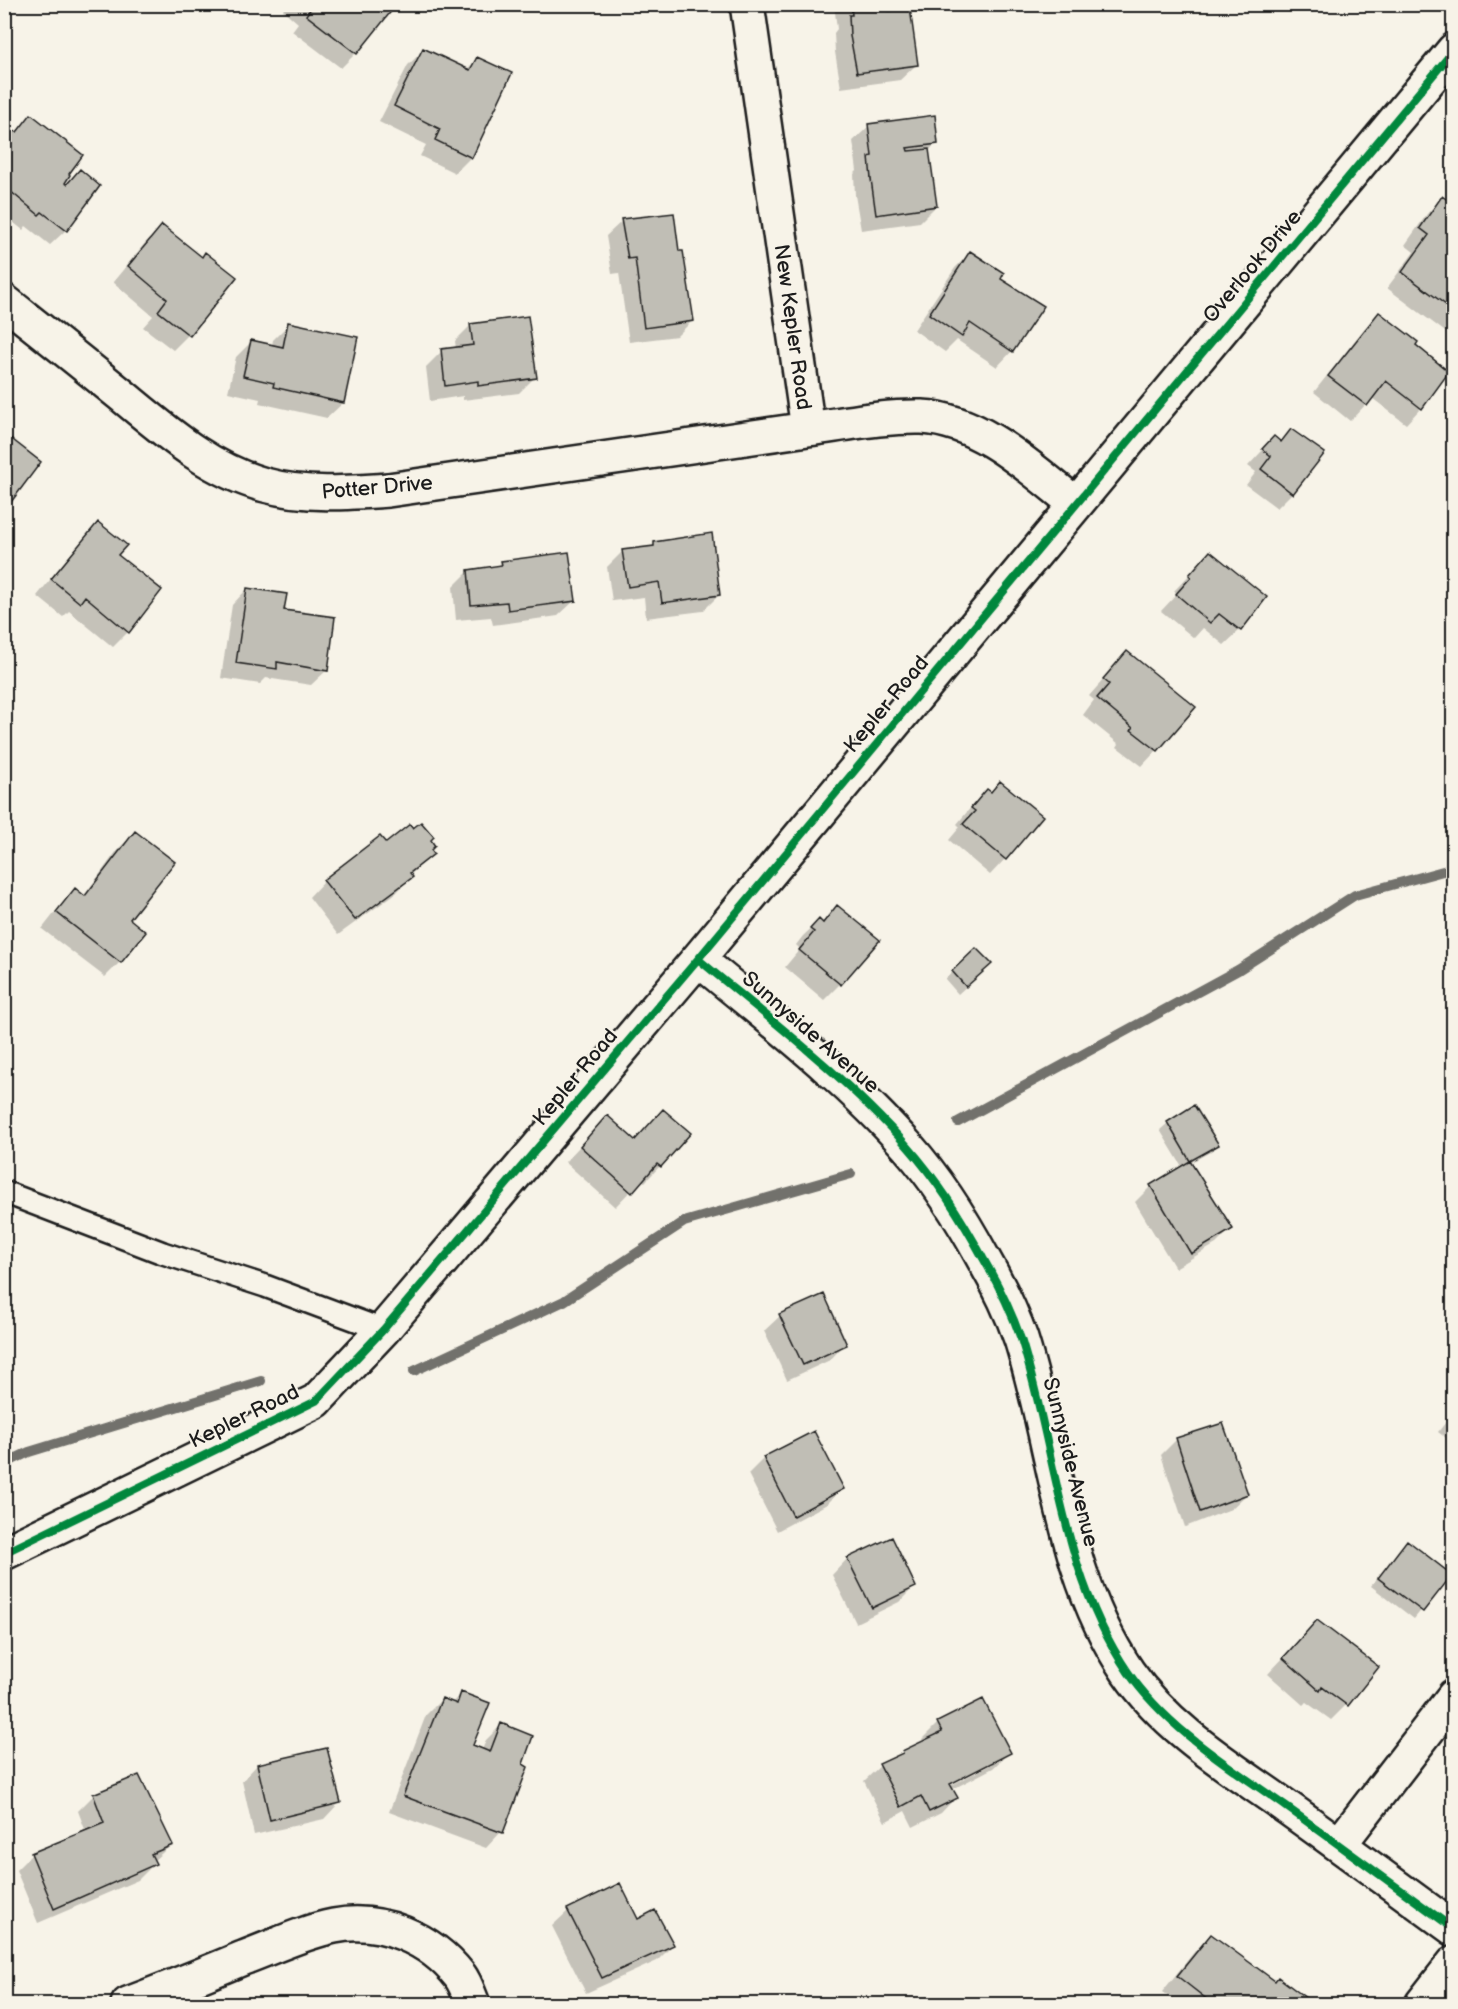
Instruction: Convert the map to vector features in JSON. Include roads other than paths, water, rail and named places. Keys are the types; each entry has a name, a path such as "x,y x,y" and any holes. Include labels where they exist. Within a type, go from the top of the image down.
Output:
{"street":[{"name":"New Kepler Road","path":"747,4 808,429 905,417 924,417 962,426 1011,454 1076,504"},
{"name":"Overlook Drive","path":"1076,504 1454,50"},
{"name":"Potter Drive","path":"4,301 176,439 208,461 243,478 289,490 328,494 388,490 808,429"},
{"name":"Kepler Road","path":"4,1553 316,1401 383,1330 698,959 1076,504"},
{"name":"Sunnyside Avenue","path":"698,959 862,1099 909,1148 935,1181 970,1233 1002,1291 1020,1336 1038,1397 1071,1543 1102,1627 1130,1675 1158,1708 1202,1747 1454,1929"},
{"path":"1340,1845 1454,1696"},
{"path":"129,2004 312,1932 334,1926 368,1924 399,1930 441,1955 461,1977 473,2004"},
{"path":"1422,2004 1454,1963"}],"lane":[{"path":"4,1192 163,1253 265,1286 383,1330"}],"waterway":[{"path":"958,1122 1238,970 1355,895 1454,868"},
{"path":"414,1371 564,1301 684,1222 851,1174"},
{"path":"4,1464 29,1452 261,1381"}]}
